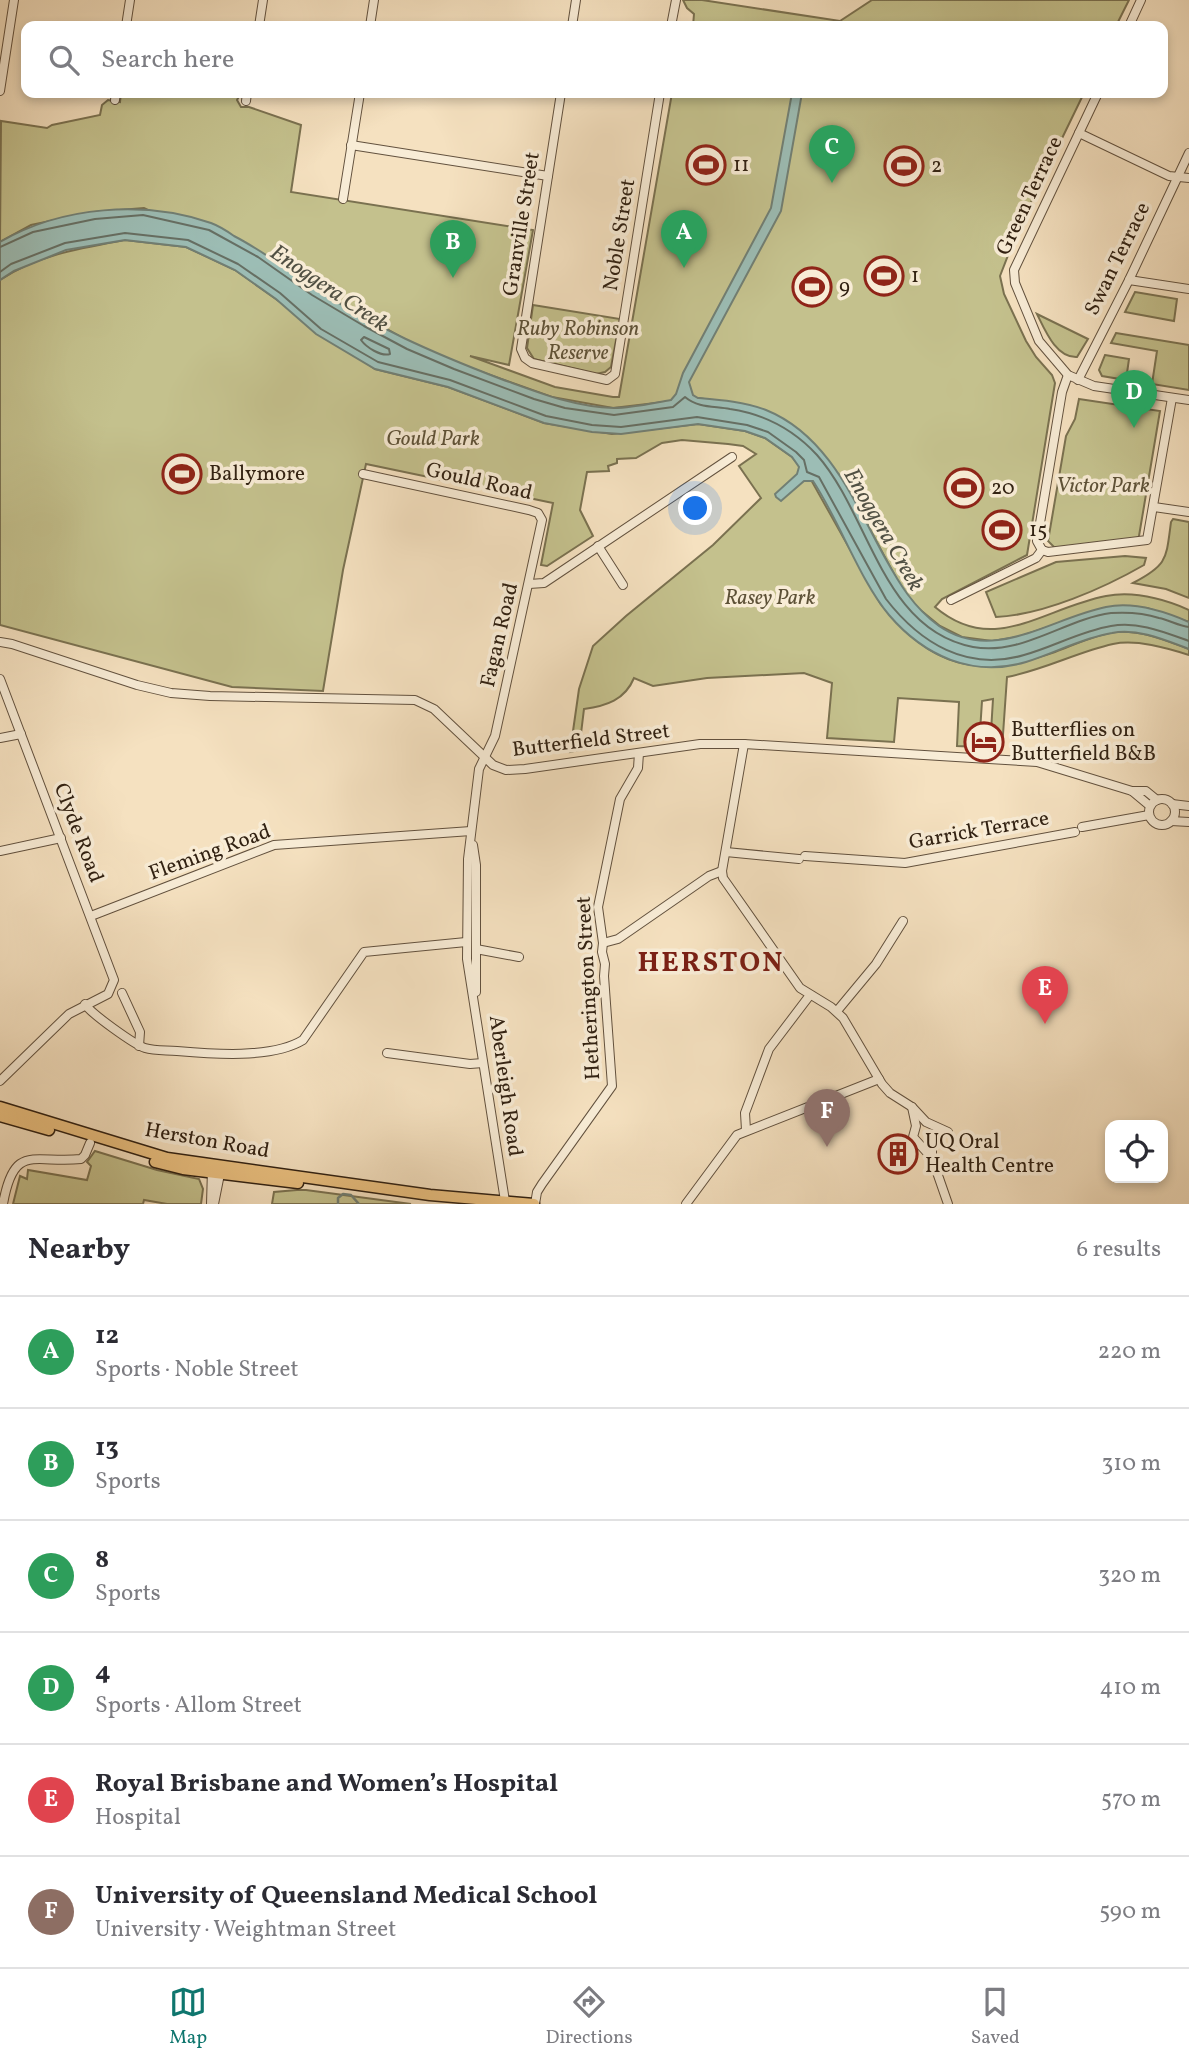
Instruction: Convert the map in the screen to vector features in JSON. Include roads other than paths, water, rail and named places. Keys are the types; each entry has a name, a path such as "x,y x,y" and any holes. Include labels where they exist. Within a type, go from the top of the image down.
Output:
{"main road":[{"name":"Herston Road","path":"0,1107 165,1158 216,1169"},
{"name":"Herston Road","path":"0,1116 173,1167 216,1169 430,1195 535,1204"},
{"path":"51,1123 90,1143"},
{"name":"Herston Road","path":"430,1195 473,1204"}],"street":[{"path":"0,91 14,0"},
{"path":"127,21 130,0"},
{"path":"260,21 263,0"},
{"path":"371,21 374,0"},
{"path":"573,21 576,0"},
{"path":"672,21 676,0"},
{"path":"1131,21 1141,0"},
{"path":"343,199 359,98"},
{"name":"Granville Street","path":"560,98 521,344 523,354 528,360 541,366 607,380"},
{"name":"Noble Street","path":"607,380 616,368 659,98"},
{"name":"Green Terrace","path":"1068,375 1039,341 1016,283 1014,270 1096,98"},
{"path":"1079,133 1169,176 1189,178"},
{"path":"351,145 548,176"},
{"name":"Swan Terrace","path":"1078,380 1189,153"},
{"path":"1129,280 1189,289"},
{"path":"1172,398 1149,537 1143,542 1048,552 1042,550 1037,541 1062,392 1068,375 1094,386 1172,398 1189,401"},
{"path":"529,584 544,583 732,457"},
{"name":"Gould Road","path":"363,474 529,510 538,513 542,520"},
{"path":"1154,507 1189,512"},
{"name":"Fagan Road","path":"484,755 495,736 542,520"},
{"path":"598,546 623,585"},
{"path":"951,600 1036,558 1042,550"},
{"name":"Butterfield Street","path":"0,642 136,685 171,693 415,700 433,709 498,768 514,770 718,743 744,744 1027,761 1132,791 1144,790 1154,803"},
{"name":"Clyde Road","path":"0,679 114,977 111,989 100,998"},
{"path":"0,738 21,734"},
{"path":"744,744 722,871 725,881 797,985 837,1011 878,1079 890,1093 912,1107 930,1124 936,1133 932,1158"},
{"name":"Hetherington Street","path":"535,1204 542,1184 612,1086 604,976 606,964 602,952 598,907 620,799 638,768 639,753"},
{"name":"Aberleigh Road","path":"484,755 479,769 471,833 466,942 467,966 475,1000 500,1177 501,1202"},
{"path":"1172,804 1175,813 1165,825 1158,825 1149,816 1154,803 1165,800 1172,804 1189,806"},
{"name":"Garrick Terrace","path":"726,852 905,863 1149,816"},
{"path":"1171,821 1189,822"},
{"name":"Aberleigh Road","path":"471,833 476,864 475,1000"},
{"name":"Fleming Road","path":"91,916 274,845 471,833"},
{"path":"0,851 61,838"},
{"path":"603,943 618,939 709,876 722,871"},
{"path":"837,1011 876,964 902,921"},
{"path":"85,1004 93,1014 147,1049 233,1055 294,1046 303,1040 364,953 466,942"},
{"path":"476,949 519,957"},
{"path":"122,993 140,1032 139,1046"},
{"path":"746,1130 746,1113 769,1049 810,995"},
{"path":"0,1081 62,1020 85,1004 100,998 98,1012 103,1019"},
{"path":"387,1054 470,1064 483,1063"},
{"path":"686,1204 737,1135 878,1079"},
{"path":"912,1107 916,1126 913,1138 932,1158 948,1204"},
{"path":"916,1126 930,1124"},
{"path":"921,1145 933,1142"},
{"path":"3,1204 12,1171 23,1161 37,1158 80,1159 85,1155 90,1143"},
{"path":"211,1204 210,1192 216,1169"},
{"path":"211,1204 216,1169"}],"water":[{"path":"791,98 801,98 781,211 689,382 693,395 766,410 788,421 806,436 823,453 850,492 907,594 939,626 960,637 981,641 1002,640 1106,607 1127,605 1159,611 1189,622 1189,649 1151,636 1122,632 1090,638 1026,662 1006,666 987,667 951,660 918,642 878,601 813,481 804,481 781,501 776,497 775,494 797,474 799,467 792,457 765,438 745,431 698,424 621,434 592,432 544,423 448,387 375,369 316,334 276,299 235,270 186,247 125,240 66,250 14,271 0,280 0,242 50,221 76,214 131,209 185,216 223,229 337,302 429,350 556,398 599,407 628,407 671,400 676,394 683,373 771,208"}],"waterway":[{"path":"338,1204 338,1198 343,1194 351,1195 359,1204"}],"place":[{"name":"11","path":"706,165"},
{"name":"2","path":"904,166"},
{"name":"8","path":"832,183"},
{"name":"12","path":"684,268"},
{"name":"1","path":"884,276"},
{"name":"13","path":"453,278"},
{"name":"9","path":"812,287"},
{"name":"4","path":"1134,428"},
{"name":"Ballymore","path":"182,474"},
{"name":"20","path":"964,488"},
{"name":"15","path":"1002,530"},
{"name":"Butterflies on Butterfield B&B","path":"984,742"},
{"name":"Royal Brisbane and Women’s Hospital","path":"1045,1024"},
{"name":"University of Queensland Medical School","path":"827,1147"},
{"name":"UQ Oral Health Centre","path":"898,1154"}],"district":[{"name":"HERSTON","path":"711,963"}],"water label":[{"name":"Enoggera Creek","path":"329,289"},
{"name":"Enoggera Creek","path":"883,530"}],"park label":[{"name":"Ruby Robinson Reserve","path":"578,341"},
{"name":"Gould Park","path":"433,439"},
{"name":"Victor Park","path":"1103,486"},
{"name":"Rasey Park","path":"770,598"}]}
